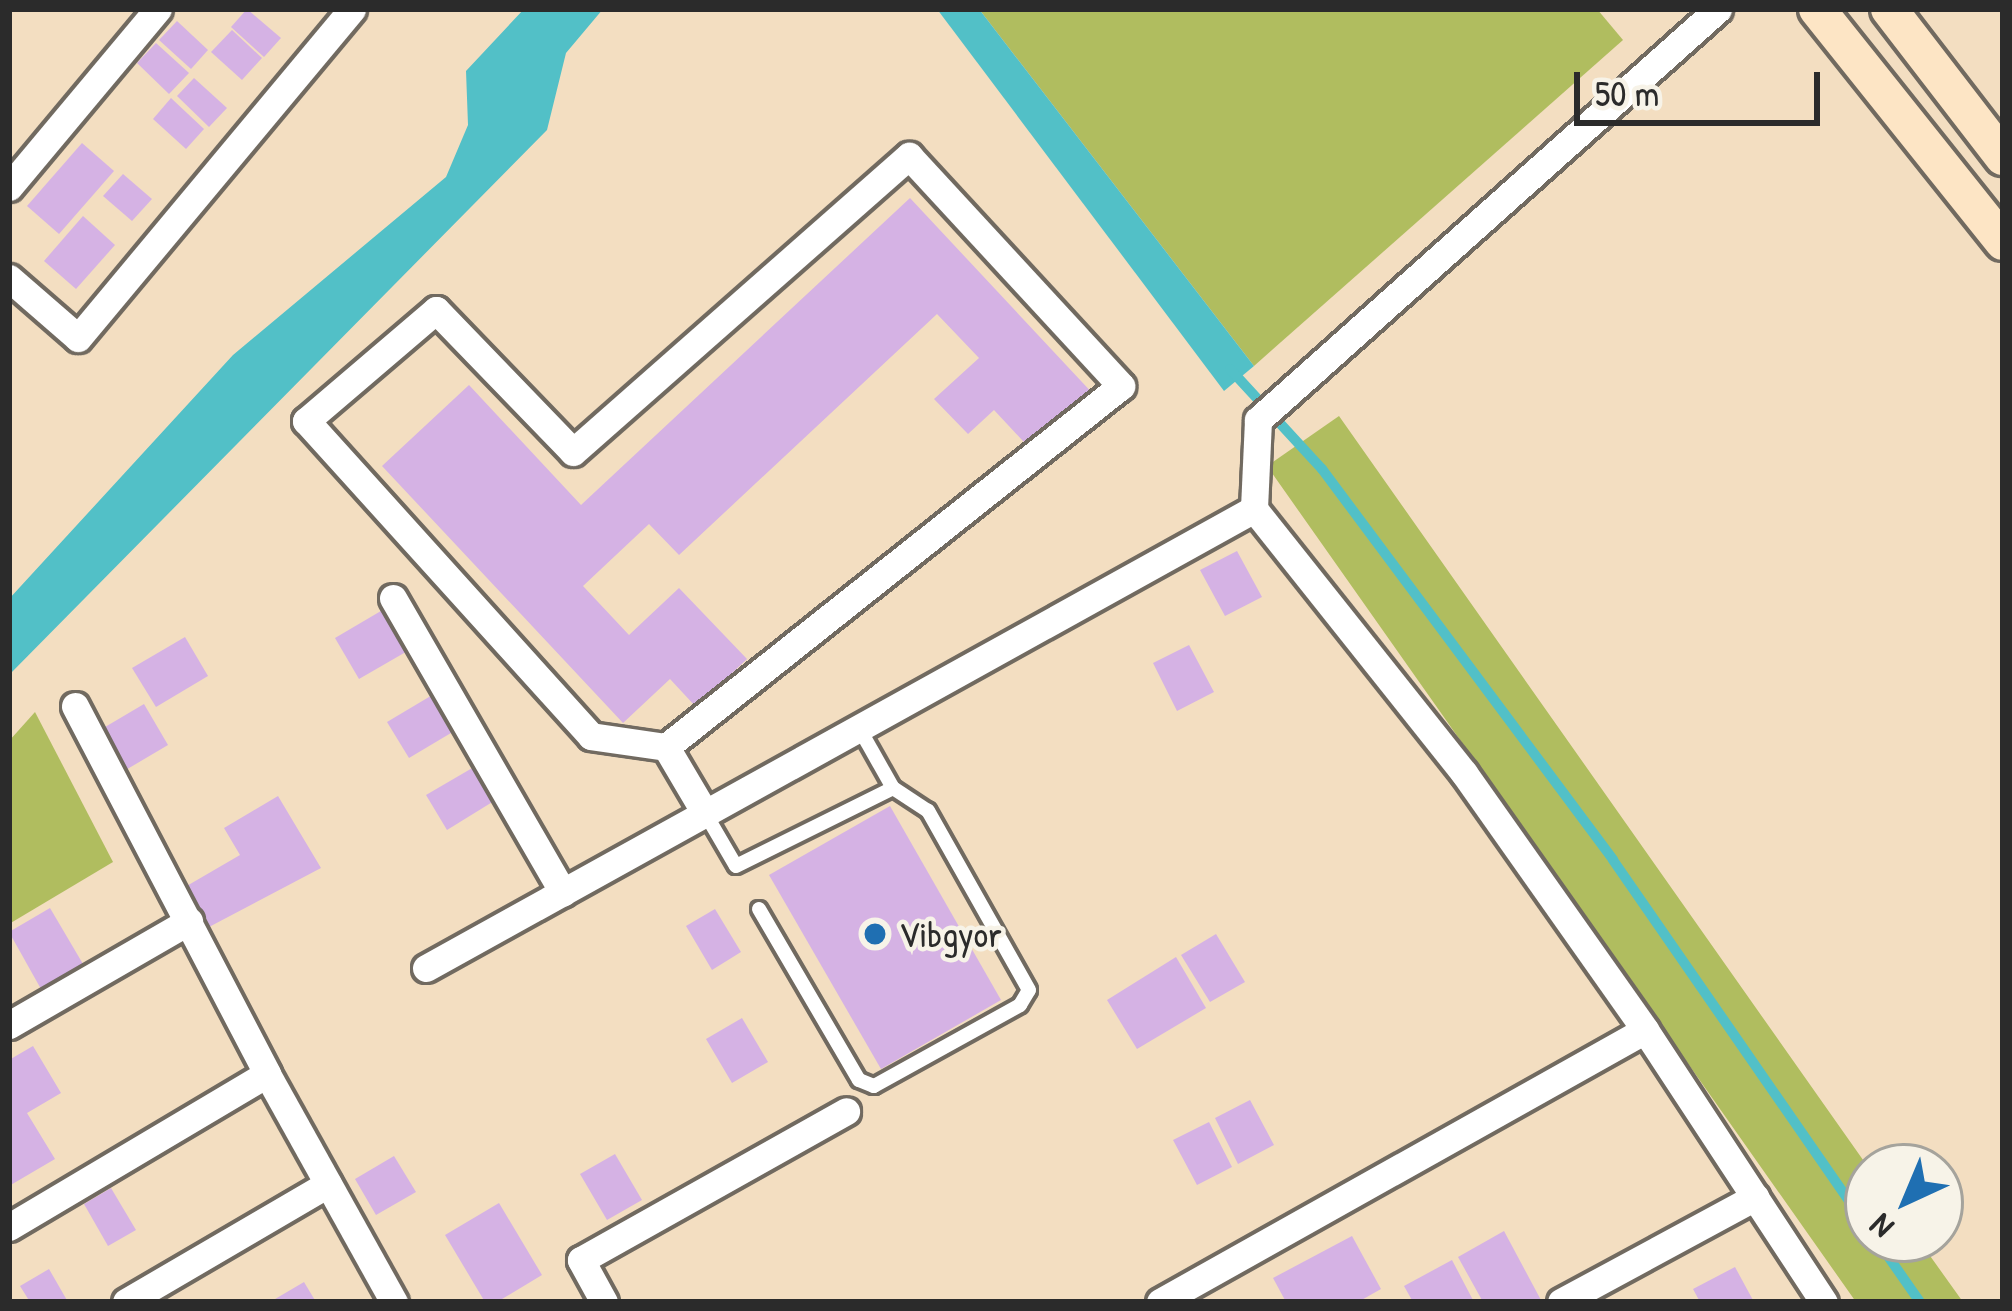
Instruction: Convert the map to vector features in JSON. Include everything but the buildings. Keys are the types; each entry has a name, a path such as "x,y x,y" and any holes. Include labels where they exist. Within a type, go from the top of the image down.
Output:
{"main road":[{"path":"1816,9 2003,242"},
{"path":"1889,9 2003,157"}],"street":[{"path":"9,187 158,9"},
{"path":"9,278 78,338 352,9"},
{"path":"1718,9 1258,420 1254,509 1464,773 1645,1030 1823,1302"},
{"path":"909,156 1121,386 666,747 591,736 306,421 436,310 573,452 909,156"},
{"path":"426,968 1254,509"},
{"path":"393,598 563,892"},
{"path":"75,706 267,1074 394,1302"},
{"path":"666,747 705,813"},
{"path":"9,1025 189,921"},
{"path":"1160,1302 1645,1030"},
{"path":"9,1226 267,1074"},
{"path":"604,1302 580,1260 846,1111"},
{"path":"126,1302 328,1184"},
{"path":"1561,1302 1755,1197"}],"lane":[{"path":"759,908 860,1080 874,1086 1021,1005 1030,990 928,811 893,788 859,728"},
{"path":"705,813 736,866 893,788"}],"green space":[{"path":"979,9 1597,9 1623,40 1254,366"},
{"path":"1339,416 1851,1143 1844,1143 1844,1263 1935,1263 1963,1302 1856,1302 1267,466"},
{"path":"35,712 113,862 9,924 9,741"}],"water":[{"path":"524,9 603,9 566,53 547,130 9,675 9,599 233,355 446,177 468,125 466,71"},
{"path":"937,9 979,9 1254,366 1224,391"}],"waterway":[{"path":"1230,369 1322,469 1613,860 1844,1193"},
{"path":"1893,1263 1920,1302"}],"place":[{"name":"Vibgyor","path":"875,934"}]}
